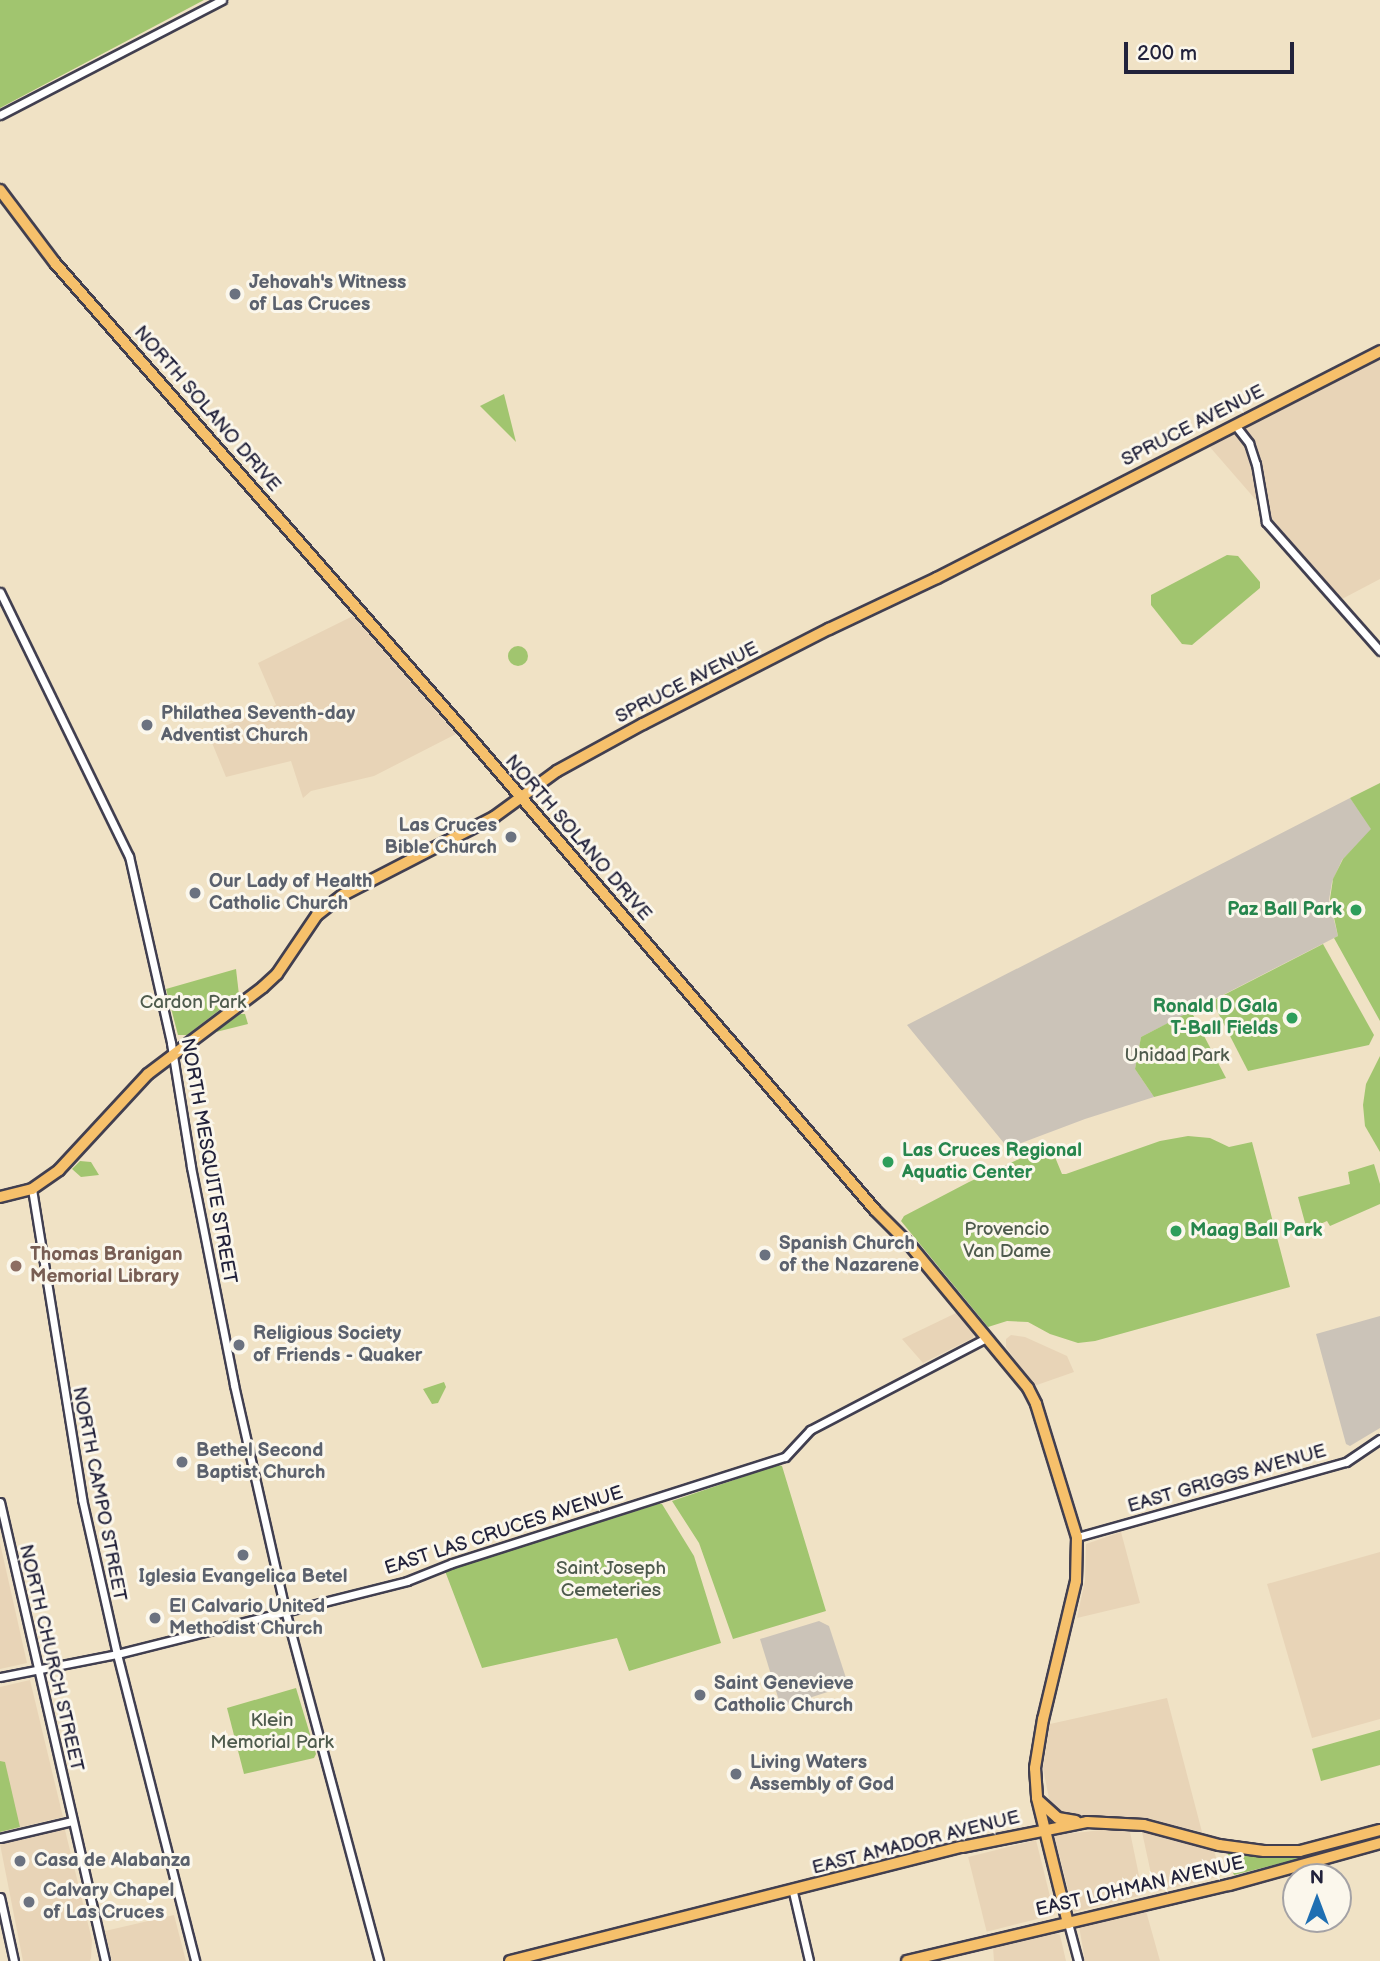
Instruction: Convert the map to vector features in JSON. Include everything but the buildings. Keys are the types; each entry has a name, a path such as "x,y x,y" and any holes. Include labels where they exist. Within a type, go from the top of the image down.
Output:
{"main road":[{"name":"NORTH SOLANO DRIVE","path":"0,190 55,263 148,366 1016,1371 1036,1404 1077,1537 1076,1581 1036,1747 1037,1798 1068,1923"},
{"name":"SPRUCE AVENUE","path":"32,1189 84,1146 148,1074 270,981 322,911 344,895 494,817 557,771 701,694 949,573 1380,351"},
{"path":"0,1198 32,1189"},
{"path":"1037,1798 1058,1818 1087,1822"},
{"name":"EAST AMADOR AVENUE","path":"510,1961 793,1892 962,1847 1087,1822 1144,1825 1219,1845 1264,1851 1300,1851 1380,1830"},
{"name":"EAST LOHMAN AVENUE","path":"907,1961 1229,1885 1380,1843"}],"street":[{"path":"0,115 222,0"},
{"path":"1235,425 1252,454 1266,522 1380,651"},
{"name":"NORTH MESQUITE STREET","path":"0,592 129,856 174,1056 191,1167 234,1385 285,1610 379,1961"},
{"name":"NORTH CAMPO STREET","path":"32,1189 66,1415 117,1654 195,1961"},
{"name":"EAST LAS CRUCES AVENUE","path":"0,1677 117,1654 407,1581 452,1563 785,1457 810,1430 986,1338"},
{"name":"EAST GRIGGS AVENUE","path":"1077,1537 1346,1462 1380,1438"},
{"name":"NORTH CHURCH STREET","path":"0,1503 105,1961"},
{"path":"0,1838 72,1821"},
{"path":"793,1892 809,1961"},
{"path":"0,1897 14,1961"},
{"path":"1068,1923 1078,1961"}],"shaded area":[{"path":"1380,359 1380,579 1342,599 1209,446"},
{"path":"353,616 456,734 374,776 311,791 303,798 291,761 226,777 208,733 276,705 258,663"},
{"path":"1350,798 1372,829 1342,860 1332,882 1329,900 1338,936 1141,1037 1135,1069 1154,1097 1008,1148 907,1025"},
{"path":"956,1313 974,1333 973,1338 923,1363 902,1339"},
{"path":"1380,1316 1380,1428 1350,1446 1346,1444 1316,1334"},
{"path":"1011,1335 1025,1337 1067,1356 1074,1372 1034,1386 1006,1347 1006,1339"},
{"path":"1121,1532 1140,1603 1077,1618 1085,1580 1086,1544"},
{"path":"0,1543 27,1663 0,1669"},
{"path":"1380,1552 1380,1719 1312,1738 1267,1584"},
{"path":"819,1621 829,1626 846,1678 840,1688 781,1707 760,1639"},
{"path":"30,1680 63,1817 0,1832 0,1687"},
{"path":"1167,1698 1202,1832 1148,1819 1068,1814 1051,1809 1043,1768 1050,1724"},
{"path":"1112,1829 1130,1832 1143,1895 1074,1912 1054,1835"},
{"path":"65,1830 92,1940 91,1958 90,1961 23,1961 0,1844"},
{"path":"1142,1832 1214,1851 1222,1876 1155,1892"},
{"path":"1036,1840 1055,1915 987,1932 968,1857"},
{"path":"1146,1911 1160,1961 1085,1961 1079,1926"},
{"path":"174,1915 186,1961 112,1961 105,1931"},
{"path":"1056,1933 1060,1935 1066,1961 994,1961 993,1947"}],"green space":[{"path":"0,0 204,0 0,108"},
{"path":"504,394 516,442 480,406"},
{"path":"1227,555 1238,556 1260,582 1260,588 1192,645 1182,644 1151,605 1151,595"},
{"path":"518,646 525,649 528,656 525,663 518,666 511,663 508,656 511,649"},
{"name":"Paz Ball Park","path":"1380,783 1380,1021 1334,938 1338,936 1330,899 1333,879 1343,859 1371,829 1350,798"},
{"name":"Ronald D Gala T-Ball Fields","path":"1323,944 1374,1035 1369,1045 1248,1071 1212,1001"},
{"name":"Cardon Park","path":"236,969 239,995 187,1035 178,1035 166,989"},
{"name":"Unidad Park","path":"1191,1011 1226,1078 1154,1097 1135,1069 1141,1037"},
{"path":"240,1014 245,1014 248,1024 216,1032"},
{"path":"1380,1056 1380,1152 1365,1126 1363,1105 1366,1084"},
{"name":"Provencio Van Dame","path":"1188,1136 1210,1138 1229,1147 1252,1142 1290,1287 1095,1341 1078,1343 1050,1334 1028,1322 1007,1321 988,1327 901,1221 904,1216 969,1182 1050,1145 1062,1174 1066,1174 1160,1141"},
{"path":"80,1161 91,1162 99,1175 81,1177 72,1169"},
{"path":"1374,1164 1380,1184 1380,1204 1330,1226 1327,1221 1307,1230 1298,1197 1350,1184 1348,1172"},
{"path":"444,1382 446,1387 438,1403 432,1404 423,1389"},
{"name":"Saint Joseph Cemeteries","path":"778,1465 782,1466 826,1611 733,1639 699,1543 672,1501"},
{"name":"Saint Joseph Cemeteries","path":"662,1504 694,1556 721,1643 629,1671 617,1638 482,1668 445,1571"},
{"name":"Klein Memorial Park","path":"296,1688 316,1754 314,1758 244,1774 227,1708"},
{"path":"1380,1730 1380,1765 1321,1781 1312,1749"},
{"path":"0,1761 5,1762 20,1827 0,1832"},
{"path":"1325,1852 1234,1875 1226,1857 1229,1853 1267,1857"}],"place":[{"name":"Jehovah's Witness of Las Cruces","path":"235,294"},
{"name":"Philathea Seventh-day Adventist Church","path":"147,725"},
{"name":"Las Cruces Bible Church","path":"511,837"},
{"name":"Our Lady of Health Catholic Church","path":"195,893"},
{"name":"Paz Ball Park","path":"1356,910"},
{"name":"Ronald D Gala T-Ball Fields","path":"1292,1018"},
{"name":"Las Cruces Regional Aquatic Center","path":"888,1162"},
{"name":"Maag Ball Park","path":"1176,1231"},
{"name":"Spanish Church of the Nazarene","path":"765,1255"},
{"name":"Thomas Branigan Memorial Library","path":"16,1266"},
{"name":"Religious Society of Friends - Quaker","path":"239,1345"},
{"name":"Bethel Second Baptist Church","path":"182,1462"},
{"name":"Iglesia Evangelica Betel","path":"243,1555"},
{"name":"El Calvario United Methodist Church","path":"155,1618"},
{"name":"Saint Genevieve Catholic Church","path":"700,1695"},
{"name":"Living Waters Assembly of God","path":"736,1774"},
{"name":"Casa de Alabanza","path":"20,1861"},
{"name":"Calvary Chapel of Las Cruces","path":"29,1902"}]}
